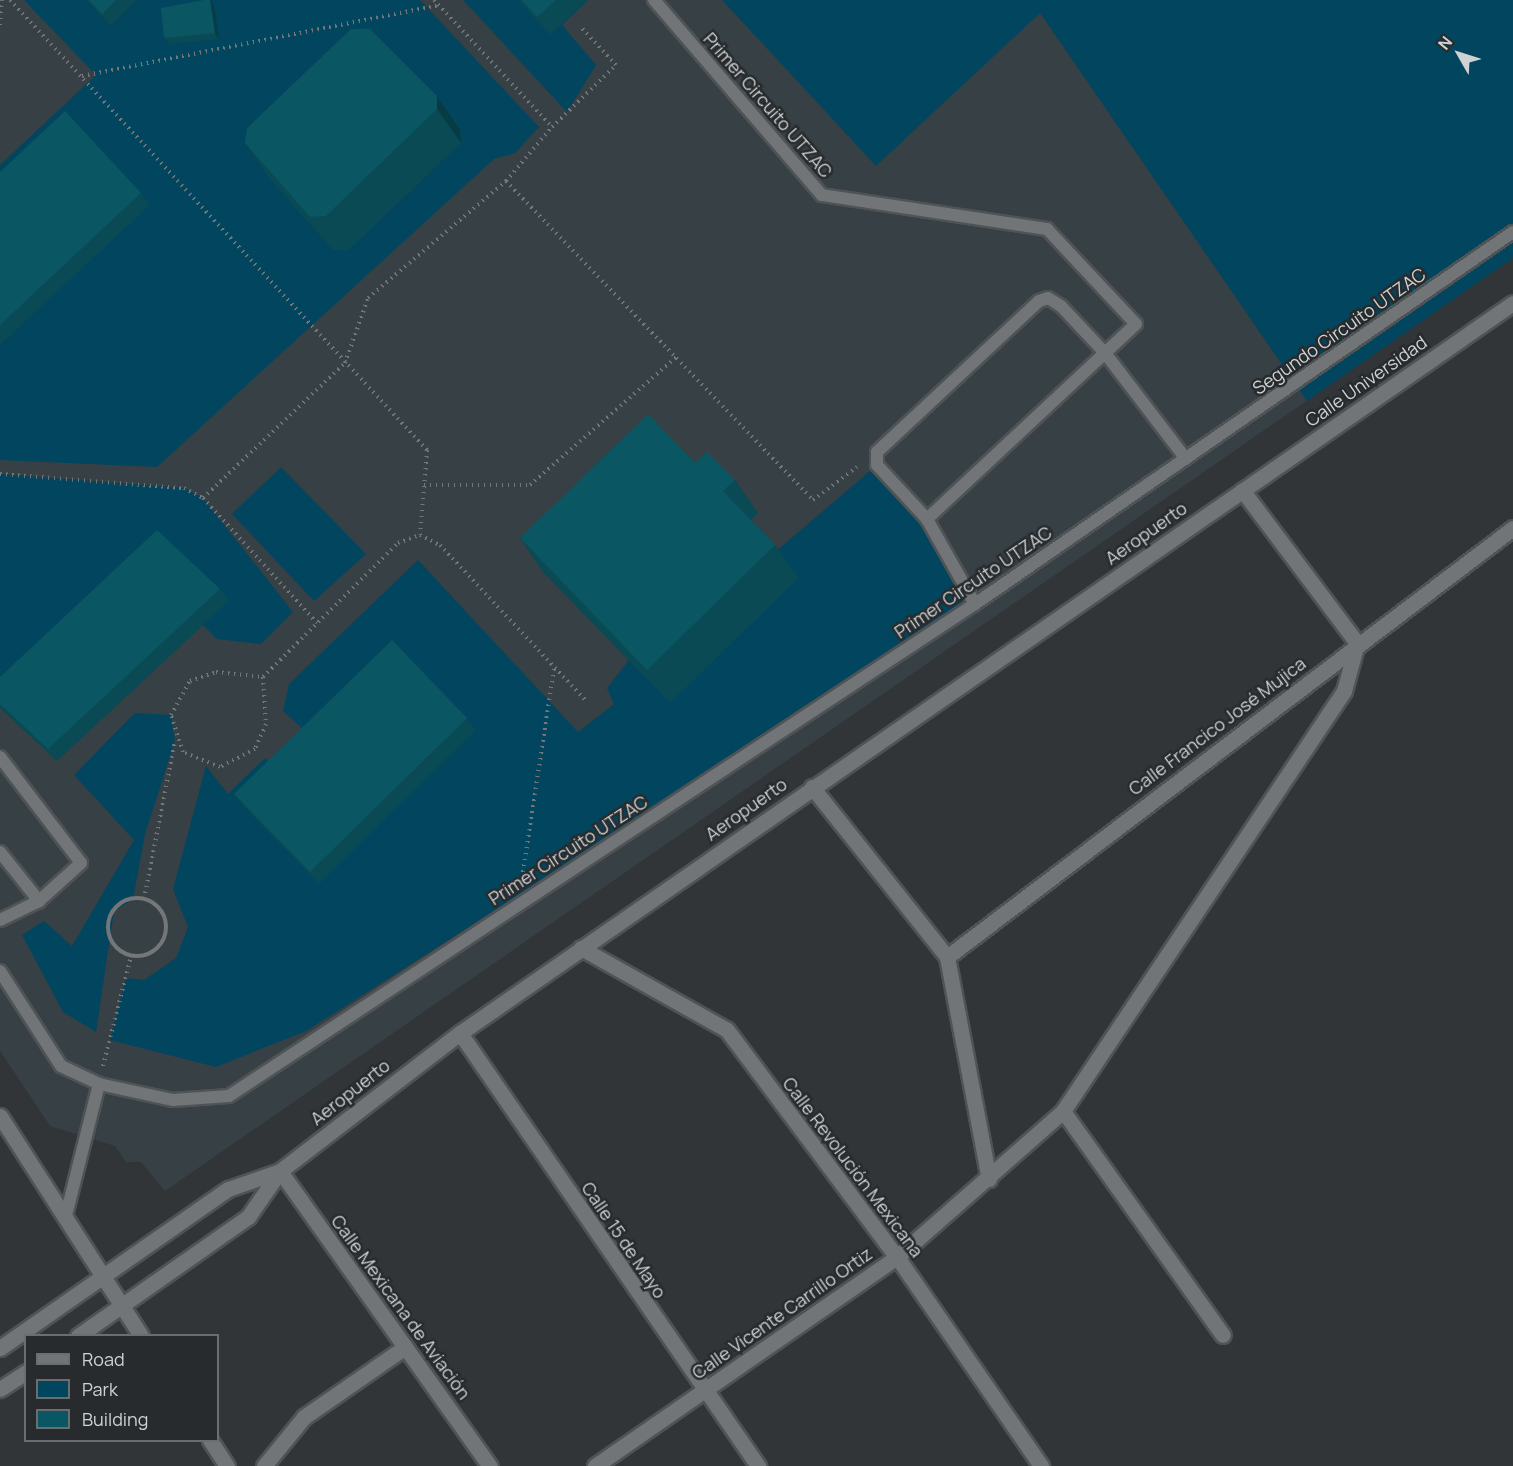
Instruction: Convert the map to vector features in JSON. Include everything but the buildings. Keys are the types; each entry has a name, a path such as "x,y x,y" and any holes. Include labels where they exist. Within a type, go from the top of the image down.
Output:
{"street":[{"name":"Calle Universidad","path":"1242,490 1513,303"},
{"path":"1242,490 1357,643"},
{"name":"Aeropuerto","path":"79,1334 248,1217 280,1171 460,1033 1242,490"},
{"name":"Calle Francico José Mujica","path":"947,957 1357,643 1513,528"},
{"name":"Calle Vicente Carrillo Ortiz","path":"595,1466 897,1257 989,1179 1063,1111 1344,691 1357,643"},
{"path":"812,787 947,957 989,1179"},
{"name":"Calle Revolución Mexicana","path":"580,948 727,1030 897,1257 1041,1466"},
{"name":"Calle 15 de Mayo","path":"460,1033 703,1391 758,1466"},
{"path":"1063,1111 1223,1335"},
{"path":"0,1116 66,1215 140,1334"},
{"name":"Aeropuerto","path":"0,1348 228,1189 280,1171"},
{"name":"Calle Mexicana de Aviación","path":"280,1171 490,1466"},
{"path":"264,1466 304,1417 405,1347"},
{"path":"0,1389 24,1373"},
{"path":"211,1442 227,1466"}],"lane":[{"name":"Primer Circuito UTZAC","path":"654,0 822,195 1047,229 1136,324 1105,353"},
{"name":"Segundo Circuito UTZAC","path":"1186,459 1513,232"},
{"path":"975,604 927,519 877,465 877,452 1039,301 1048,297 1061,306 1105,353 1186,459"},
{"path":"927,519 1105,353"},
{"name":"Primer Circuito UTZAC","path":"0,970 61,1066 99,1084 173,1100 229,1096 975,604 1186,459"},
{"path":"0,756 80,857 80,870 39,901 0,920"},
{"path":"0,852 39,901"},
{"path":"66,1215 99,1084"}],"path":[{"path":"0,25 2,0"},
{"path":"10,0 427,450 420,535"},
{"path":"434,0 552,127"},
{"path":"81,76 439,6"},
{"path":"350,23 356,30"},
{"path":"203,498 345,363 368,298 506,181 552,127 616,65 580,26"},
{"path":"506,181 813,500 877,452"},
{"path":"424,485 530,485 676,357"},
{"path":"0,474 184,488 203,498 317,623"},
{"path":"176,741 206,766 245,758 266,724 263,676 398,543 420,535 440,545 588,703"},
{"path":"517,906 554,668"},
{"path":"144,899 176,741 174,702 190,681 216,672 263,676"},
{"path":"144,899 162,912 166,934 153,952 131,956 113,943 109,921 122,903 144,899"},
{"path":"99,1084 131,956"}],"shaded area":[{"path":"0,0 1513,0 1513,258 165,1191 141,1162 126,1162 115,1146 50,1126 0,1051"}],"green space":[{"path":"24,0 420,0 539,127 515,153 494,159 157,467 0,460 0,165 96,75"},
{"path":"463,0 588,0 562,25 596,65 567,112"},
{"path":"722,0 1513,0 1513,258 1307,401 1040,13 876,166"},
{"path":"877,465 927,519 975,604 306,1031 216,1067 110,1040 126,978 144,980 176,958 188,927 173,889 206,766 228,794 265,758 277,772 313,738 283,711 289,684 418,560 578,732 614,704 607,688 629,660 774,553"},
{"path":"281,467 366,554 314,601 232,514"},
{"path":"0,474 184,488 203,498 293,612 261,644 217,639 203,625 0,697"},
{"path":"135,713 171,715 175,741 145,834 133,899 114,911 96,1032 63,1012 22,935 44,921 72,946 134,840 74,775"}]}
